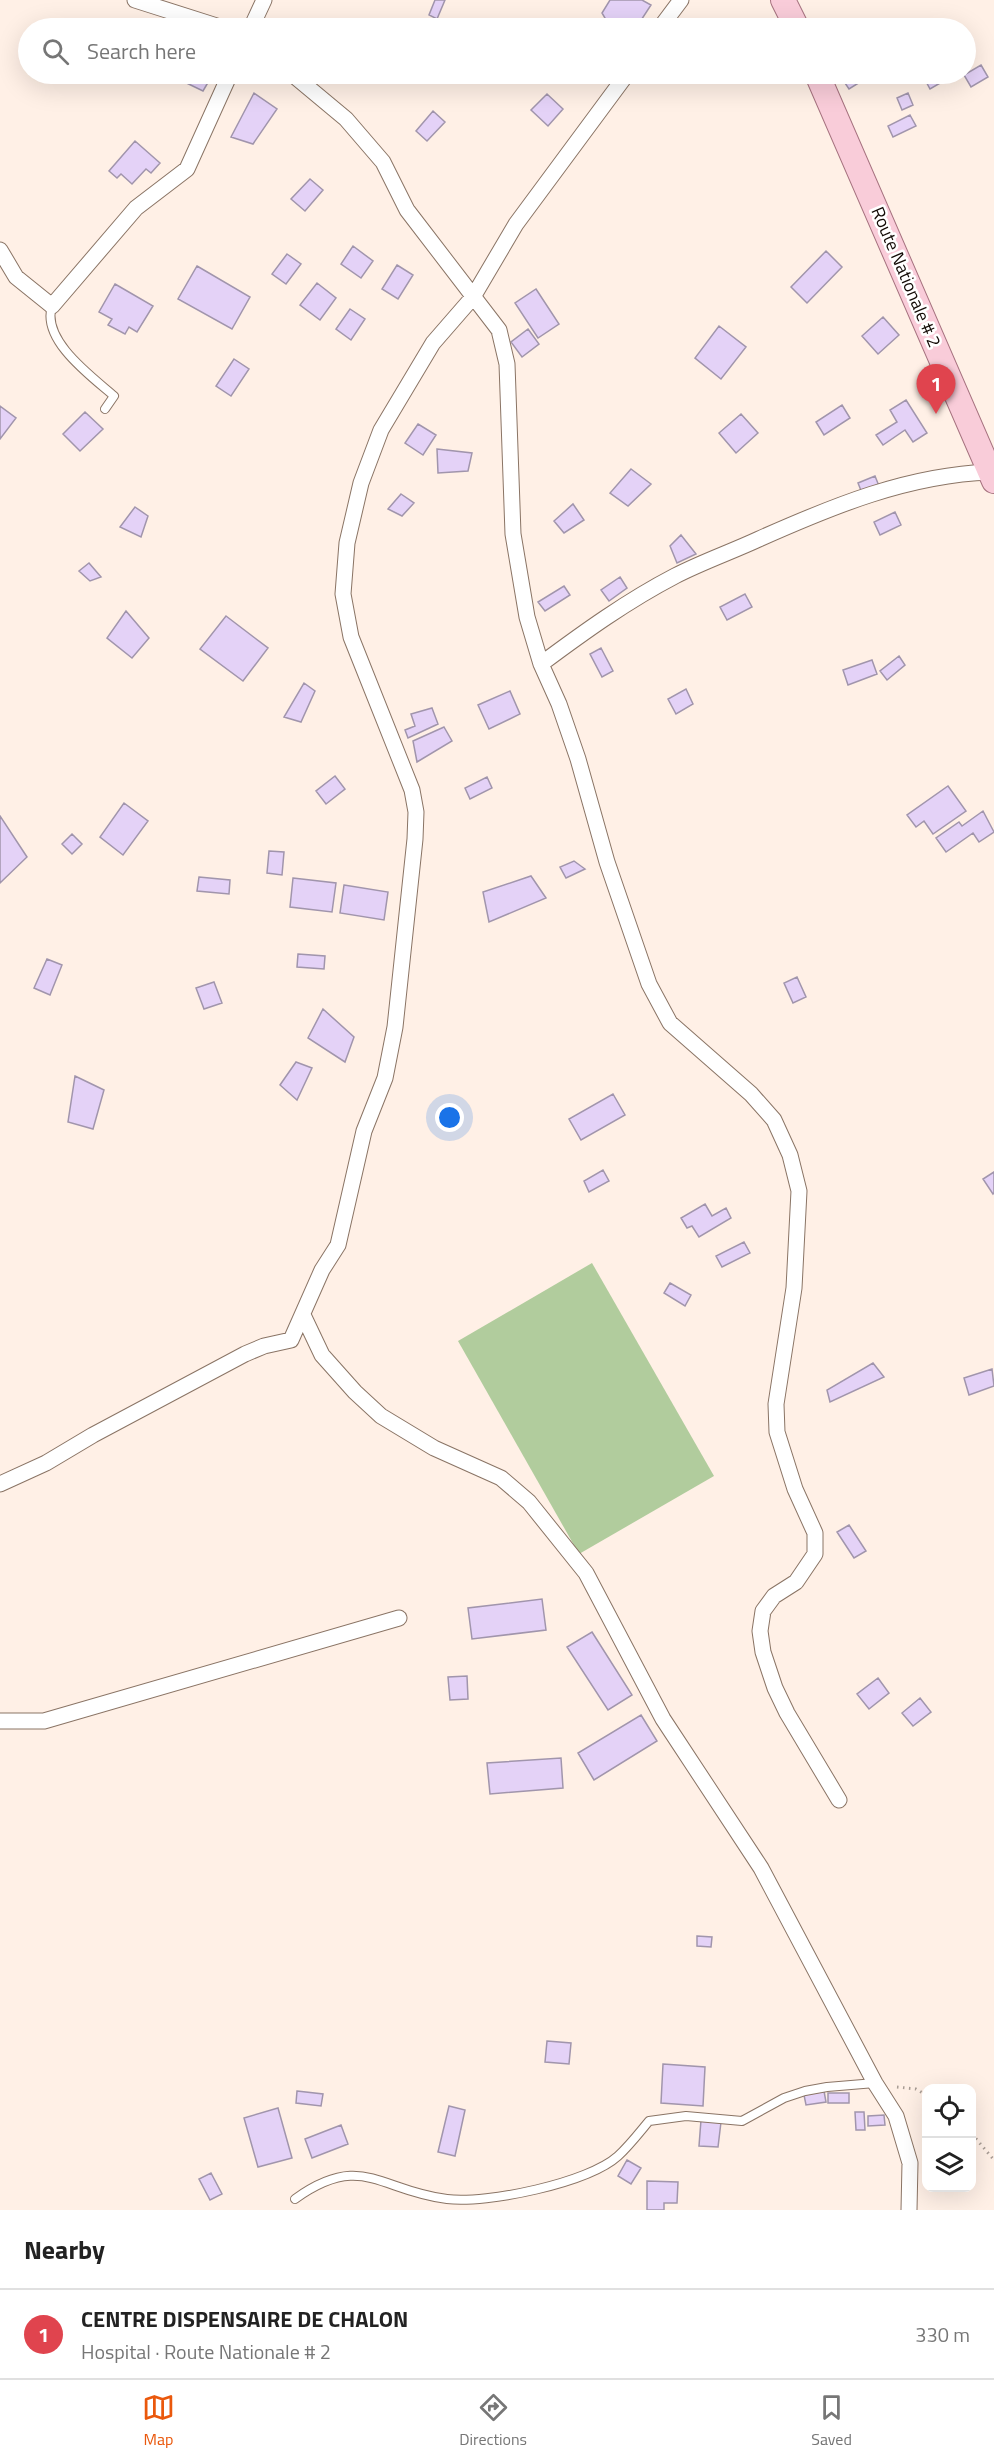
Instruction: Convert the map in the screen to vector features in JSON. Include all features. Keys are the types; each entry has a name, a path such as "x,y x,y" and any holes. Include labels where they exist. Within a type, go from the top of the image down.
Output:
{"main road":[{"path":"783,0 791,18"},
{"name":"Route Nationale # 2","path":"821,84 983,447 992,476"}],"street":[{"path":"135,0 192,18"},
{"path":"255,18 264,0"},
{"path":"668,18 681,0"},
{"path":"0,250 16,278 52,306 136,208 186,170 225,84"},
{"path":"304,84 346,119 384,162 407,210 499,330 507,364 513,534 527,617 541,664 560,704 607,862 649,984 670,1023 751,1094 774,1120 790,1155 800,1191 794,1288 776,1404 777,1432 795,1489 815,1533 815,1554 796,1582 774,1596 763,1611 760,1631 763,1652 775,1688 787,1713 839,1800"},
{"path":"0,1484 46,1463 102,1429 246,1354 264,1346 291,1340 322,1270 338,1245 364,1131 385,1078 395,1027 416,812 412,790 351,637 343,594 347,543 361,483 381,430 433,343 473,297 516,224 620,84"},
{"path":"541,664 602,619 676,576 803,519 876,492 932,477 992,476"},
{"path":"303,1315 322,1355 355,1392 381,1416 434,1448 501,1478 529,1502 586,1573 663,1719 761,1868 875,2083 896,2116 910,2163 909,2210"},
{"path":"0,1721 44,1721 399,1618"}],"lane":[{"path":"52,306 48,318 50,328 71,357 114,396 105,409"},
{"path":"295,2199 314,2185 339,2175 351,2175 447,2199 488,2199 560,2183 595,2171 618,2157 649,2121 686,2116 742,2121 784,2098 804,2091 875,2083"}],"path":[{"path":"875,2083 916,2089 922,2092"},
{"path":"975,2138 994,2160"}],"green space":[{"path":"592,1263 714,1476 579,1554 458,1341"}],"building":[{"path":"435,0 445,0 437,18 429,15"},
{"path":"610,0 642,0 651,5 643,18 605,18 602,13"},
{"path":"981,65 988,77 971,87 969,84 976,84 976,68"},
{"path":"189,84 207,84 203,91"},
{"path":"846,84 857,84 849,89"},
{"path":"927,84 939,84 930,89"},
{"path":"254,93 277,109 253,144 231,137"},
{"path":"908,93 913,105 902,110 897,98"},
{"path":"547,94 563,109 548,126 531,110"},
{"path":"433,111 445,122 427,141 416,131"},
{"path":"910,115 916,126 893,137 888,126"},
{"path":"135,141 160,163 151,173 146,169 132,184 121,174 117,178 109,171"},
{"path":"310,179 323,190 305,211 291,199"},
{"path":"353,246 373,261 361,278 341,264"},
{"path":"826,251 842,267 807,303 791,287"},
{"path":"287,254 301,264 286,284 272,274"},
{"path":"397,265 413,275 398,299 382,289"},
{"path":"197,266 250,297 232,329 178,299"},
{"path":"317,283 336,298 320,320 300,305"},
{"path":"115,284 153,306 137,332 129,327 125,334 108,325 112,319 99,312"},
{"path":"536,289 559,324 538,338 515,303"},
{"path":"350,309 365,319 351,340 336,329"},
{"path":"883,317 899,335 878,354 862,336"},
{"path":"719,326 746,347 721,379 695,358"},
{"path":"528,329 539,344 522,357 511,342"},
{"path":"234,359 249,369 231,396 216,386"},
{"path":"906,400 927,433 913,442 905,430 883,445 876,435 897,422 890,410"},
{"path":"842,405 850,418 824,435 816,422"},
{"path":"0,406 16,418 0,439"},
{"path":"85,412 103,429 80,451 63,434"},
{"path":"741,414 758,433 736,453 719,433"},
{"path":"418,424 436,435 423,455 405,443"},
{"path":"437,449 472,453 468,471 438,473"},
{"path":"631,469 651,484 628,506 610,493"},
{"path":"875,476 879,486 862,493 858,483"},
{"path":"401,494 414,503 402,516 388,509"},
{"path":"573,504 584,520 564,533 554,521"},
{"path":"135,507 148,516 141,537 120,527"},
{"path":"895,512 901,525 880,535 874,522"},
{"path":"681,535 696,554 677,563 670,546"},
{"path":"89,563 101,577 90,581 79,571"},
{"path":"620,577 627,588 609,601 601,590"},
{"path":"564,586 570,595 545,611 538,602"},
{"path":"745,594 752,607 727,620 720,607"},
{"path":"126,611 149,638 132,658 107,638"},
{"path":"226,616 268,648 243,681 200,649"},
{"path":"601,648 613,671 602,677 590,654"},
{"path":"899,656 905,665 887,680 880,671"},
{"path":"872,660 877,674 848,685 843,670"},
{"path":"304,683 315,691 301,722 284,717"},
{"path":"686,689 693,704 676,714 668,699"},
{"path":"510,691 520,714 489,729 478,705"},
{"path":"432,708 438,724 408,738 405,730 415,726 411,714"},
{"path":"444,727 452,741 417,762 413,741"},
{"path":"335,776 345,789 326,804 316,791"},
{"path":"487,777 492,788 470,799 465,788"},
{"path":"948,786 966,811 933,834 924,821 916,827 907,815"},
{"path":"124,803 148,821 123,855 100,837"},
{"path":"983,811 994,832 979,842 973,833 946,852 936,838 959,822 962,826"},
{"path":"0,816 27,857 0,883"},
{"path":"72,834 82,844 72,854 62,844"},
{"path":"269,851 284,852 282,875 267,873"},
{"path":"574,861 585,869 566,878 560,867"},
{"path":"531,876 546,898 489,922 483,892"},
{"path":"199,877 230,880 229,894 197,891"},
{"path":"293,878 336,883 332,912 290,907"},
{"path":"344,885 388,892 384,920 340,913"},
{"path":"298,954 325,956 324,969 297,967"},
{"path":"47,959 62,965 50,995 34,988"},
{"path":"797,977 806,997 793,1003 784,983"},
{"path":"214,982 222,1003 204,1009 196,988"},
{"path":"323,1009 354,1037 345,1062 308,1038"},
{"path":"296,1062 312,1068 297,1100 280,1085"},
{"path":"75,1076 104,1090 93,1129 68,1122"},
{"path":"613,1094 625,1115 581,1140 569,1119"},
{"path":"603,1170 609,1181 589,1192 584,1181"},
{"path":"994,1172 994,1193 993,1194 983,1179"},
{"path":"705,1204 712,1216 726,1208 731,1218 699,1237 692,1226 687,1228 681,1218"},
{"path":"744,1242 750,1253 722,1267 716,1256"},
{"path":"670,1283 691,1295 685,1306 664,1293"},
{"path":"873,1363 884,1377 830,1402 827,1390"},
{"path":"992,1369 994,1386 969,1395 964,1378"},
{"path":"849,1525 866,1551 854,1558 837,1532"},
{"path":"542,1599 546,1630 472,1639 468,1608"},
{"path":"592,1632 632,1695 608,1710 567,1647"},
{"path":"467,1676 468,1699 450,1700 448,1677"},
{"path":"878,1678 889,1693 869,1709 857,1694"},
{"path":"920,1698 931,1712 913,1726 902,1713"},
{"path":"641,1715 657,1741 594,1780 578,1753"},
{"path":"561,1758 563,1788 490,1794 487,1763"},
{"path":"697,1936 712,1937 711,1947 697,1946"},
{"path":"547,2041 571,2043 569,2064 545,2062"},
{"path":"663,2064 705,2067 703,2106 661,2103"},
{"path":"297,2091 323,2094 321,2106 296,2103"},
{"path":"824,2091 826,2102 806,2105 804,2095"},
{"path":"828,2093 849,2093 849,2103 828,2103"},
{"path":"449,2106 465,2110 455,2156 438,2152"},
{"path":"278,2108 292,2158 258,2167 244,2118"},
{"path":"855,2112 864,2112 865,2130 856,2130"},
{"path":"884,2115 885,2125 868,2126 868,2116"},
{"path":"701,2120 721,2122 718,2147 699,2146"},
{"path":"341,2125 348,2144 312,2158 305,2139"},
{"path":"627,2160 641,2168 631,2184 618,2176"},
{"path":"211,2173 222,2194 210,2200 199,2179"},
{"path":"647,2181 678,2182 677,2203 664,2203 664,2210 647,2210"}],"place":[{"name":"CENTRE DISPENSAIRE DE CHALON","path":"936,414"}]}
